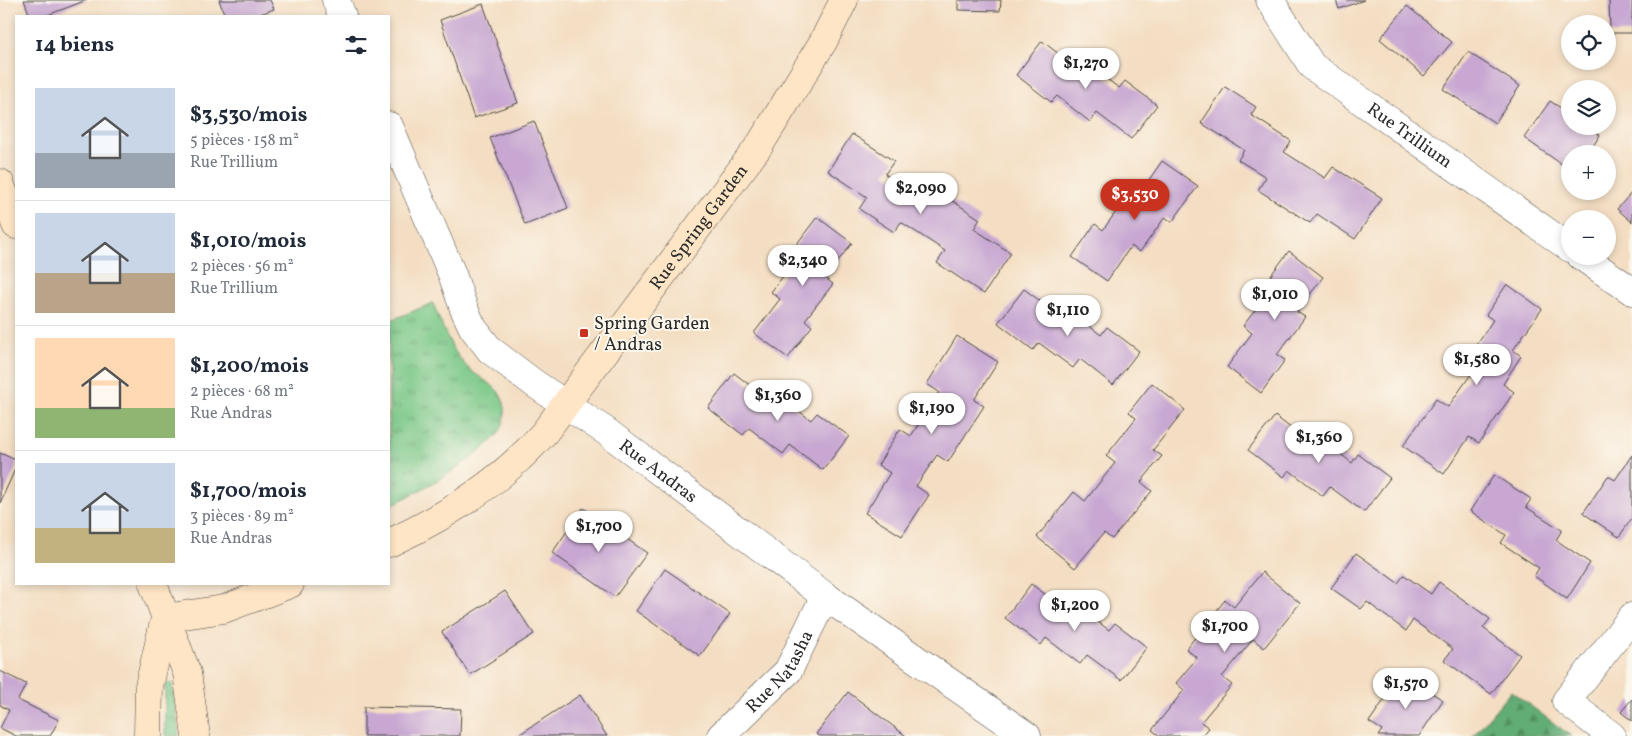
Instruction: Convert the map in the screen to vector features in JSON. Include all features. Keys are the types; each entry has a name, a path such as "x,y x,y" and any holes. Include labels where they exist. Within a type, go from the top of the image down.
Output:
{"street":[{"path":"336,0 342,15"},
{"name":"Rue Spring Garden","path":"390,544 433,522 486,487 537,441 760,146 823,42 844,0"},
{"name":"Rue Trillium","path":"1270,0 1312,66 1561,242"},
{"name":"Rue Andras","path":"390,128 473,328 480,339 502,360 607,432 824,596 1027,736"},
{"path":"0,183 15,222"},
{"path":"1595,265 1632,291"},
{"path":"154,585 187,673 196,736"},
{"path":"165,618 224,609 287,585"},
{"name":"Rue Natasha","path":"721,736 788,671 824,596"},
{"path":"1612,736 1566,701 1632,617"},
{"path":"148,736 149,686 165,618"}],"green space":[{"path":"433,303 457,354 469,369 498,392 503,400 505,412 501,429 494,439 482,450 432,483 390,505 390,321"},
{"path":"172,683 179,736 165,736 165,684"},
{"path":"1511,691 1571,736 1473,736"}],"building":[{"path":"24,0 87,0 48,15 30,15"},
{"path":"219,0 270,0 274,9 258,15 225,15"},
{"path":"958,0 1001,0 1000,11 958,10"},
{"path":"1336,0 1364,0 1339,9"},
{"path":"1609,0 1632,0 1632,33 1616,33 1616,15 1609,15"},
{"path":"483,4 518,103 474,118 440,20"},
{"path":"1407,6 1452,42 1424,76 1380,39"},
{"path":"1042,41 1077,68 1083,61 1119,88 1125,81 1157,105 1131,139 1097,113 1090,122 1057,96 1051,102 1016,75"},
{"path":"1468,52 1520,86 1495,123 1443,89"},
{"path":"1225,87 1256,107 1251,115 1291,141 1284,152 1325,178 1333,167 1382,198 1355,239 1317,214 1310,223 1258,190 1266,177 1238,160 1244,150 1201,123"},
{"path":"1550,101 1561,108 1561,135 1600,135 1594,145 1561,145 1561,164 1524,138"},
{"path":"534,121 568,208 525,225 490,138"},
{"path":"852,134 894,161 885,174 917,195 925,183 980,219 974,229 1011,253 984,294 937,263 945,251 901,222 894,232 859,209 867,197 828,171"},
{"path":"1162,161 1198,186 1172,222 1165,217 1140,252 1131,246 1107,281 1072,257 1095,224 1103,230 1130,192 1137,197"},
{"path":"1632,192 1632,222 1617,209"},
{"path":"817,217 852,243 825,278 833,284 805,320 812,326 788,358 754,333 780,299 771,292 797,258 790,253"},
{"path":"1289,251 1323,277 1297,312 1305,317 1277,355 1285,360 1261,393 1227,367 1252,333 1243,326 1269,292 1262,287"},
{"path":"1507,284 1542,309 1513,350 1521,356 1503,384 1514,392 1479,443 1469,437 1444,474 1403,446 1436,399 1448,407 1476,367 1466,360 1493,320 1486,315"},
{"path":"1024,289 1059,315 1064,307 1101,335 1107,327 1139,351 1113,385 1080,359 1073,368 1039,343 1033,350 998,323"},
{"path":"957,336 998,362 974,400 984,406 948,462 937,455 916,486 929,495 902,536 865,513 890,473 878,465 900,429 911,436 939,392 927,384"},
{"path":"734,373 769,400 774,393 811,420 817,413 849,436 823,470 790,445 783,454 749,428 743,435 708,408"},
{"path":"1152,383 1185,410 1153,450 1162,456 1141,482 1152,491 1112,539 1104,533 1075,568 1037,537 1074,492 1085,501 1115,463 1106,456 1136,418 1129,412"},
{"path":"1275,416 1309,442 1315,434 1352,463 1358,454 1390,478 1364,512 1330,487 1323,496 1289,470 1284,477 1248,450"},
{"path":"0,453 15,460 15,469 0,503"},
{"path":"1632,455 1632,518 1619,537 1583,513 1608,476 1615,480"},
{"path":"1494,475 1531,499 1526,507 1562,530 1556,540 1590,563 1567,599 1534,576 1539,568 1501,543 1506,535 1470,511"},
{"path":"583,508 647,553 615,597 552,553"},
{"path":"1356,553 1398,583 1404,575 1431,594 1439,582 1490,619 1483,628 1520,655 1491,694 1444,660 1453,649 1413,620 1406,631 1367,602 1361,609 1331,588"},
{"path":"665,569 730,614 700,656 636,611"},
{"path":"1262,572 1300,603 1264,648 1253,639 1222,677 1232,685 1201,722 1209,728 1202,736 1160,736 1152,730 1184,690 1176,683 1197,658 1186,649 1225,600 1234,607"},
{"path":"1031,584 1067,610 1072,603 1109,630 1115,623 1147,647 1121,680 1087,655 1080,664 1046,638 1041,645 1005,618"},
{"path":"505,591 534,634 470,675 442,632"},
{"path":"0,671 26,684 18,700 59,720 50,736 16,736 0,728 9,710 0,705"},
{"path":"1402,674 1443,700 1419,736 1378,736 1382,730 1369,722"},
{"path":"848,692 906,736 820,736 816,734"},
{"path":"580,695 607,736 517,736"},
{"path":"1632,699 1632,721 1621,712"},
{"path":"364,707 461,709 460,736 364,736"}],"place":[{"name":"Spring Garden / Andras","path":"584,333"}]}
